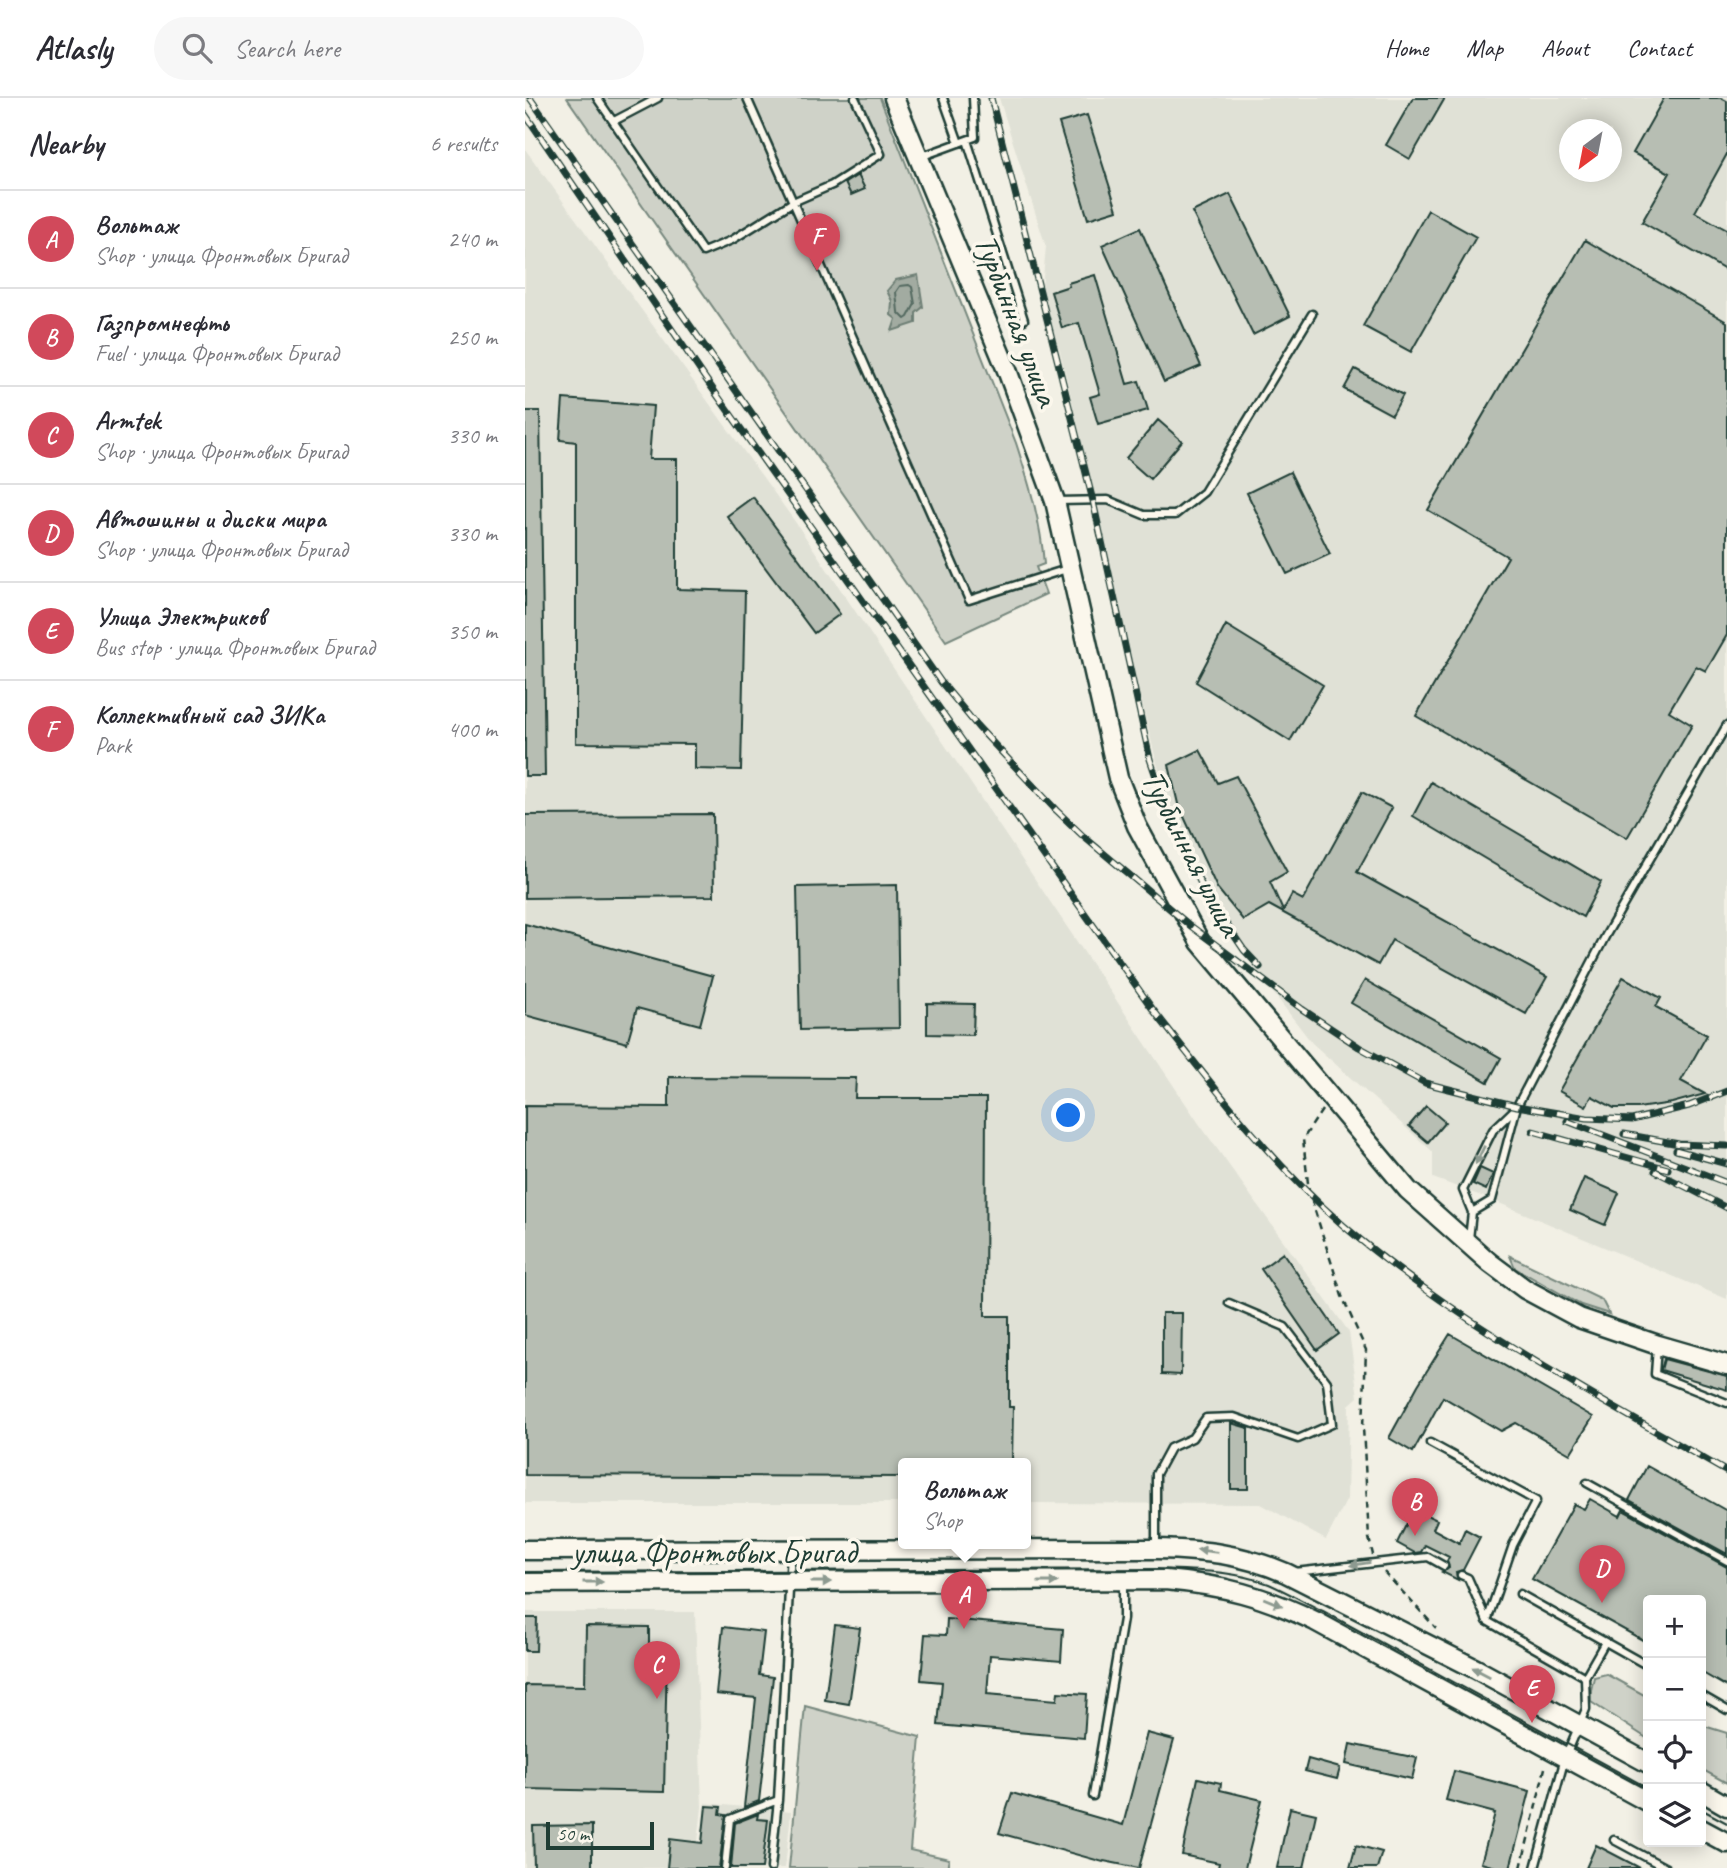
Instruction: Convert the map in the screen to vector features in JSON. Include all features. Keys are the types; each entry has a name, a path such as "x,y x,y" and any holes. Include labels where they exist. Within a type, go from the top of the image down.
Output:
{"main road":[{"name":"Турбинная улица","path":"894,98 1007,370 1055,501 1118,778 1136,826 1200,942 1408,1190 1469,1245 1525,1289 1579,1318 1658,1345 1727,1364"},
{"name":"улица Фронтовых Бригад","path":"525,1550 1156,1549 1231,1554 1286,1573 1476,1669 1643,1760"},
{"name":"улица Фронтовых Бригад","path":"525,1583 1165,1580 1199,1583 1283,1605 1567,1752 1643,1799"},
{"path":"1706,1794 1727,1806"},
{"path":"1706,1832 1727,1843"}],"lane":[{"path":"597,98 703,252 733,240 793,202 832,185 881,154 855,98"},
{"path":"614,121 658,98"},
{"path":"747,98 969,600 1072,568"},
{"path":"943,98 959,144"},
{"path":"918,158 975,137 973,98"},
{"path":"967,140 1024,320"},
{"path":"1055,501 1108,500 1144,515 1175,514 1204,492 1312,314"},
{"path":"1472,1212 1492,1200 1517,1106 1606,935 1727,725"},
{"path":"1469,1245 1472,1212 1464,1190 1493,1130 1517,1106"},
{"path":"1156,1549 1156,1474 1170,1448 1192,1438 1206,1418 1234,1416 1298,1438 1332,1424 1328,1382 1285,1327 1229,1303"},
{"path":"1658,1345 1655,1374 1727,1403"},
{"path":"1430,1443 1536,1501 1513,1545 1487,1621"},
{"path":"1587,1483 1727,1561"},
{"path":"771,1868 778,1800 791,1549"},
{"path":"1286,1573 1428,1557 1444,1566"},
{"path":"1461,1575 1468,1578 1487,1621 1585,1677"},
{"path":"1093,1796 1122,1619 1123,1582"},
{"path":"1520,1594 1643,1663"},
{"path":"1535,1868 1567,1752 1586,1709 1585,1677 1605,1642"},
{"path":"1706,1698 1727,1710"},
{"path":"725,1868 730,1819 778,1800"},
{"path":"1613,1840 1666,1868"}],"path":[{"path":"1330,1098 1303,1139 1309,1192 1342,1296 1366,1350 1363,1427 1369,1538 1375,1562 1436,1628"},
{"path":"1521,1868 1545,1768"}],"shaded area":[{"path":"567,98 880,98 1016,443 1037,518 1044,564 1036,567 1046,594 946,641"},
{"path":"999,98 1727,98 1727,1299 1492,1200 1433,1178 1433,1152 1312,1043 1261,977 1208,885 1177,823 1157,764 1060,351 1051,327 1042,287 1046,247"},
{"path":"525,149 796,523 1200,1125 1349,1332 1358,1397 1349,1405 1347,1499 1326,1540 1261,1504 1031,1503 1031,1458 898,1458 898,1503 525,1503"},
{"path":"1510,1256 1602,1300 1609,1314 1581,1305 1515,1268"},
{"path":"525,1612 695,1612 702,1807 695,1868 525,1868"},
{"path":"1606,1674 1643,1694 1643,1736 1591,1702 1594,1677"},
{"path":"805,1706 920,1737 910,1850 949,1859 947,1868 789,1868"},
{"path":"1706,1727 1727,1733 1727,1783 1706,1772"},
{"path":"705,1803 791,1812 785,1868 698,1868"}],"water":[{"path":"918,275 923,307 916,313 916,323 892,331 896,319 891,315 892,301 887,291 896,280"}],"building":[{"path":"1413,98 1445,98 1410,159 1386,145"},
{"path":"1664,98 1721,98 1727,101 1727,154 1695,212 1727,230 1727,271 1642,222 1670,173 1633,153"},
{"path":"1087,115 1117,210 1088,219 1059,123"},
{"path":"858,175 865,189 851,195 845,183"},
{"path":"1230,194 1290,316 1253,335 1192,212"},
{"path":"1428,210 1476,237 1411,352 1363,326"},
{"path":"1140,228 1201,366 1164,382 1102,245"},
{"path":"1585,240 1727,322 1727,635 1706,671 1696,666 1669,711 1692,725 1627,838 1416,716 1508,557 1428,510"},
{"path":"1095,275 1127,384 1139,381 1148,410 1098,424 1090,397 1100,394 1079,323 1062,328 1051,292 1069,286 1068,283"},
{"path":"1355,369 1403,395 1392,415 1344,389"},
{"path":"563,399 653,406 649,459 677,459 677,589 745,591 741,770 695,769 695,744 576,743 576,442 560,440"},
{"path":"525,411 540,411 545,776 525,776"},
{"path":"1158,420 1182,441 1150,479 1126,458"},
{"path":"1290,472 1330,554 1287,574 1247,493"},
{"path":"753,497 840,614 814,633 727,516"},
{"path":"1226,625 1323,685 1290,741 1196,682"},
{"path":"1200,750 1218,783 1236,776 1287,872 1270,882 1283,911 1292,894 1303,900 1362,792 1392,808 1357,872 1547,977 1526,1014 1392,940 1378,965 1269,905 1243,920 1217,888 1178,804 1169,765"},
{"path":"1431,782 1601,882 1583,917 1413,816"},
{"path":"713,814 714,896 525,898 525,815"},
{"path":"897,885 899,1028 800,1030 797,887"},
{"path":"525,924 713,976 700,1025 637,1008 627,1043 525,1015"},
{"path":"1623,977 1661,998 1656,1007 1707,1035 1681,1081 1705,1094 1672,1103 1614,1108 1592,1096 1586,1106 1559,1091"},
{"path":"1365,980 1501,1058 1488,1082 1351,1003"},
{"path":"927,1003 974,1004 973,1035 927,1034"},
{"path":"669,1077 856,1078 855,1098 986,1098 985,1316 1009,1316 1012,1458 898,1458 898,1477 525,1475 525,1106 669,1107"},
{"path":"1426,1106 1445,1122 1428,1142 1409,1126"},
{"path":"1480,1168 1493,1174 1486,1190 1473,1184"},
{"path":"1584,1178 1619,1193 1605,1225 1570,1210"},
{"path":"1283,1253 1339,1334 1317,1350 1261,1269"},
{"path":"1162,1313 1182,1313 1181,1375 1162,1374"},
{"path":"1450,1334 1593,1417 1570,1454 1516,1423 1501,1431 1443,1397 1413,1452 1389,1438"},
{"path":"1664,1359 1727,1376 1727,1390 1661,1370"},
{"path":"1231,1423 1248,1428 1248,1489 1231,1489"},
{"path":"1647,1466 1727,1511 1727,1554 1629,1500"},
{"path":"1590,1499 1620,1516 1623,1510 1727,1567 1727,1687 1706,1675 1706,1595 1643,1595 1643,1640 1532,1579 1574,1504 1584,1509"},
{"path":"1414,1509 1437,1520 1433,1529 1459,1543 1465,1529 1480,1537 1463,1570 1456,1572 1458,1580 1442,1572 1449,1568 1449,1557 1425,1545 1421,1552 1415,1553 1397,1543"},
{"path":"525,1618 537,1618 536,1651 525,1651"},
{"path":"947,1619 1063,1629 1061,1661 990,1655 987,1694 1057,1700 1058,1692 1087,1694 1084,1738 938,1725 942,1682 921,1680 925,1634 946,1635"},
{"path":"835,1625 860,1628 849,1704 825,1700"},
{"path":"586,1626 649,1627 649,1653 667,1653 664,1792 525,1789 525,1685 585,1686"},
{"path":"723,1627 764,1632 759,1675 773,1677 759,1801 744,1807 756,1698 716,1694"},
{"path":"1147,1733 1174,1740 1139,1868 1103,1862 999,1833 1012,1793 1123,1825"},
{"path":"1350,1744 1417,1758 1412,1779 1346,1764"},
{"path":"1308,1759 1340,1768 1337,1779 1305,1771"},
{"path":"1454,1771 1530,1791 1510,1868 1481,1863 1495,1813 1446,1800"},
{"path":"1198,1778 1221,1783 1220,1790 1262,1800 1245,1868 1218,1868 1219,1863 1182,1855"},
{"path":"706,1806 721,1807 720,1814 726,1815 719,1868 667,1868 670,1839 702,1843"},
{"path":"1290,1808 1316,1814 1304,1868 1277,1868"},
{"path":"758,1814 757,1819 768,1820 762,1868 731,1868 735,1823"},
{"path":"592,1825 592,1868 534,1868 533,1826"},
{"path":"1356,1845 1382,1852 1377,1868 1350,1868"},
{"path":"1596,1845 1640,1868 1586,1868"}],"tram line":[{"path":"525,1572 1157,1569 1242,1576 1269,1584 1323,1611 1643,1785"},
{"path":"1706,1812 1727,1823"}],"railway":[{"path":"530,98 941,682 978,727 1056,810 1188,924 1302,1009 1359,1047 1425,1083 1517,1106 1587,1118 1632,1120 1689,1106 1727,1091"},
{"path":"991,98 1093,501 1150,759 1174,829 1206,894 1244,950 1260,967"},
{"path":"525,114 705,378 1154,1011 1267,1150 1344,1226 1434,1296 1529,1358 1727,1472"},
{"path":"1567,1121 1727,1183"},
{"path":"1533,1131 1668,1169"},
{"path":"1624,1134 1679,1144 1727,1146"},
{"path":"1676,1150 1727,1164"},
{"path":"1655,1171 1727,1208"}],"place":[{"name":"Коллективный сад ЗИКа","path":"817,271"},
{"name":"Газпромнефть","path":"1415,1536"},
{"name":"Автошины и диски мира","path":"1602,1603"},
{"name":"Вольтаж","path":"964,1629"},
{"name":"Armtek","path":"657,1699"},
{"name":"Улица Электриков","path":"1532,1723"}]}
